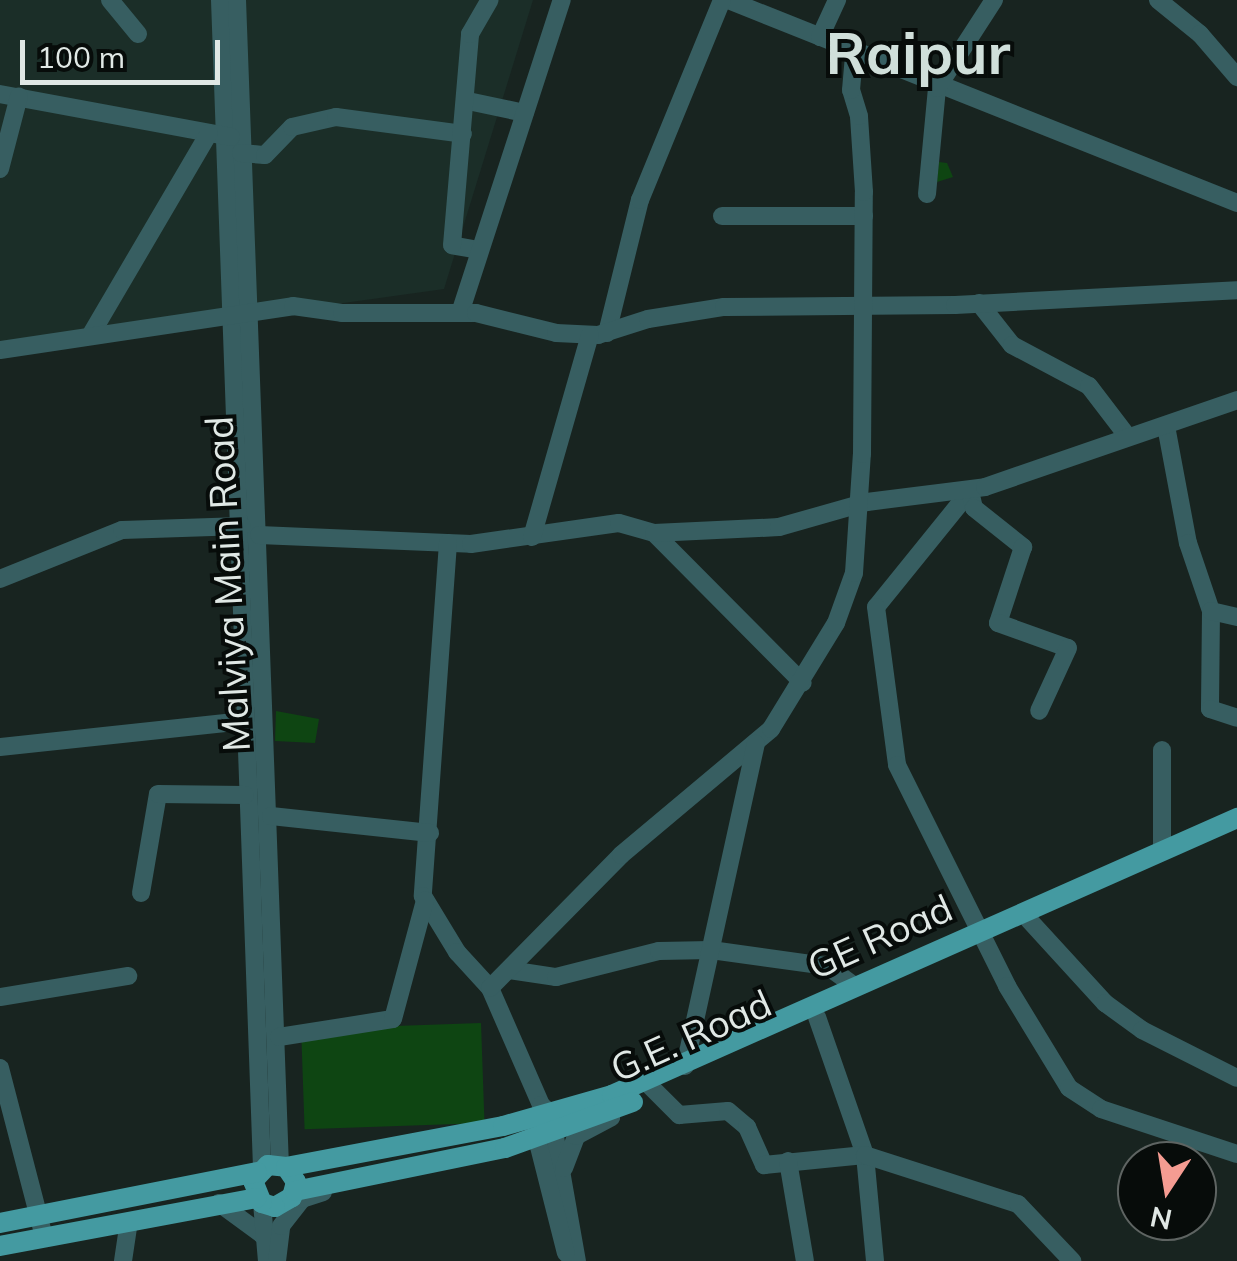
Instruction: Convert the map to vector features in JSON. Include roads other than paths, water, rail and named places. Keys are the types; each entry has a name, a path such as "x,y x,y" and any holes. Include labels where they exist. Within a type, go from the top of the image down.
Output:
{"main road":[{"name":"GE Road","path":"543,1121 649,1088 685,1066 855,986 982,935 1237,818"},
{"name":"G.E. Road","path":"543,1121 631,1102 649,1088 817,1018 982,935 1029,920 1237,831"},
{"path":"0,1246 219,1203 260,1200 282,1205 295,1191 483,1152 543,1121"},
{"path":"0,1222 271,1168 543,1121"},
{"path":"271,1168 295,1191"},
{"path":"260,1200 271,1168"}],"street":[{"path":"110,0 138,34"},
{"name":"Malviya Main Road","path":"220,0 228,140 228,313 245,795 262,1110 271,1168"},
{"name":"Malviya Main Road","path":"237,0 228,140 250,312 279,1037 271,1168"},
{"path":"479,250 452,245 468,101 470,34 490,0"},
{"path":"460,313 562,0"},
{"path":"532,537 640,200 725,0 937,88 1237,202"},
{"path":"820,37 837,0"},
{"path":"927,194 937,88 994,0"},
{"path":"1158,0 1234,66"},
{"path":"490,988 621,856 756,744 803,684 854,574 864,216 860,116 850,90 854,53"},
{"path":"0,169 9,95 228,140 265,155 292,127 336,117 463,134"},
{"path":"468,101 525,113"},
{"path":"90,336 228,140"},
{"path":"722,216 864,216"},
{"path":"0,350 293,306 460,313 598,334 724,307 978,303 1237,290"},
{"path":"978,303 1012,345 1089,386 1128,436"},
{"path":"0,579 122,530 235,527 448,543 532,537 619,523 654,533 779,526 857,506 970,491 1237,400"},
{"path":"1166,426 1188,543 1211,611 1210,709 1237,718"},
{"path":"876,606 970,491"},
{"path":"970,491 974,508 1024,547 998,622 1068,648 1039,711"},
{"path":"654,533 803,684"},
{"path":"279,1037 393,1019 425,900 435,665 448,543"},
{"path":"854,574 876,606 898,766 982,935 1069,1088 1101,1108 1237,1154"},
{"path":"1211,611 1237,617"},
{"path":"0,748 242,721"},
{"path":"685,1066 756,744"},
{"path":"1162,750 1162,851"},
{"path":"141,893 158,794 245,795"},
{"path":"271,816 430,833"},
{"path":"425,900 457,952 490,988 563,1172 578,1261"},
{"path":"1029,920 1105,1003 1142,1030 1237,1078"},
{"path":"510,970 556,978 659,951 710,950 827,966 855,986"},
{"path":"0,997 128,976"},
{"path":"817,1018 865,1155 875,1261"},
{"path":"0,1068 44,1238"},
{"path":"649,1088 679,1115 728,1110 746,1128 764,1164 865,1155 1018,1204 1072,1261"},
{"path":"563,1172 576,1136 631,1102"},
{"path":"543,1121 542,1165 568,1261"},
{"path":"483,1152 534,1157 542,1165"},
{"path":"788,1160 805,1261"},
{"path":"277,1261 281,1226 302,1199 384,1171"},
{"path":"260,1200 267,1261"},
{"path":"219,1203 264,1236"},
{"path":"123,1261 128,1221"}],"district":[{"name":"Raipur","path":"918,53"}]}
